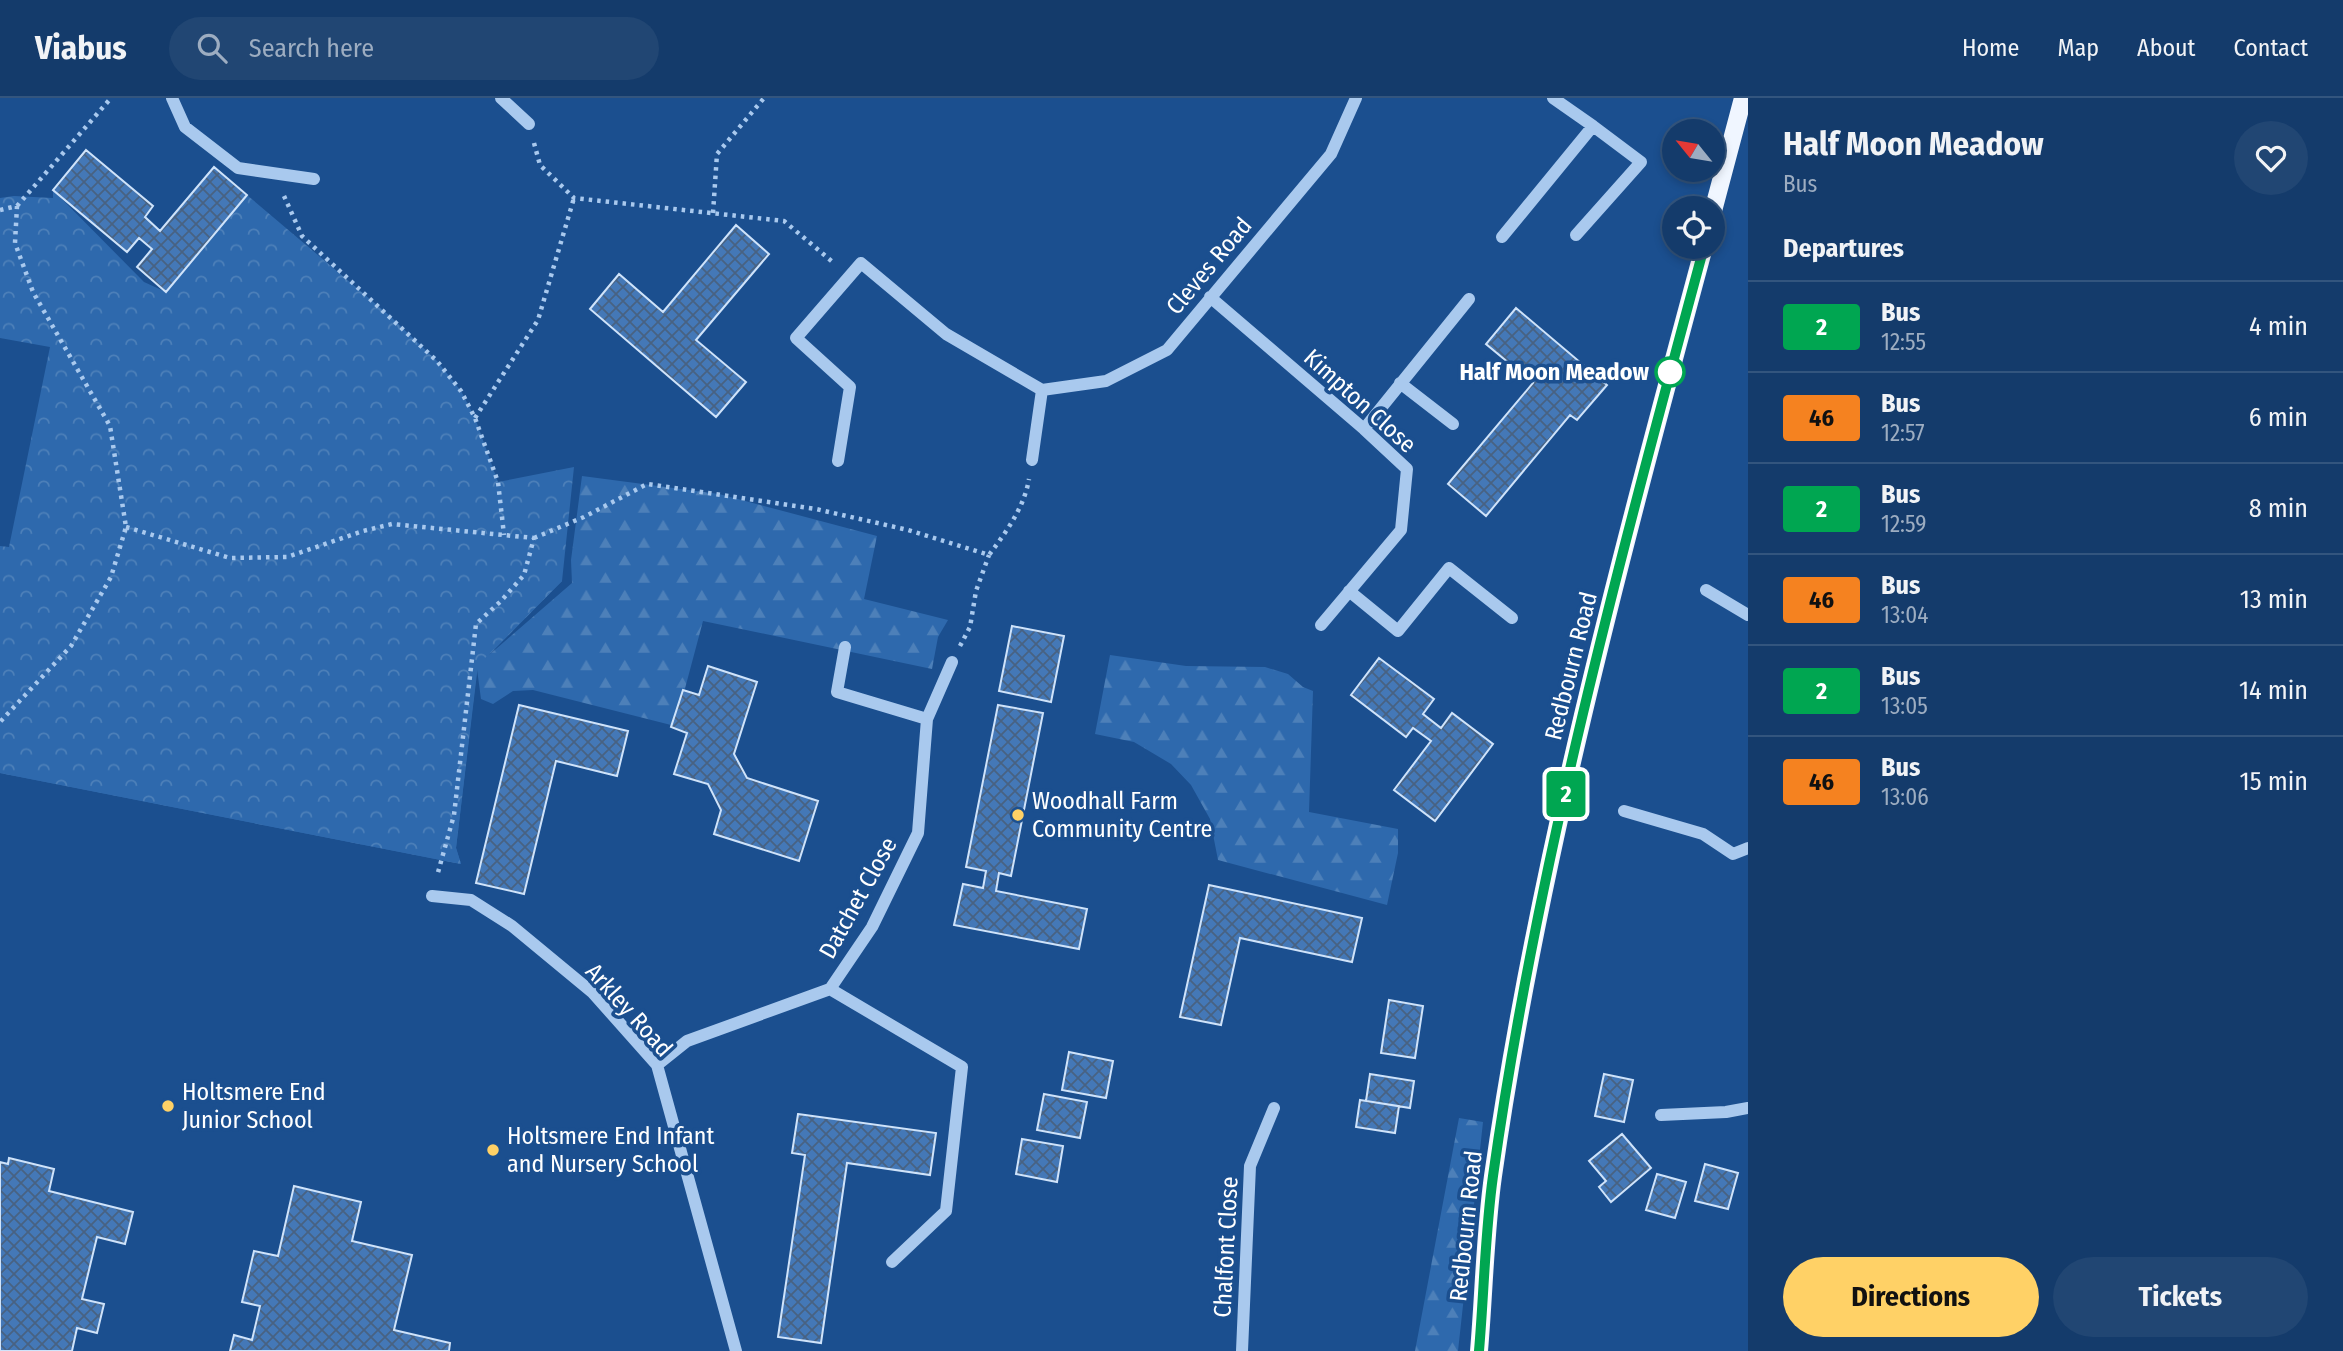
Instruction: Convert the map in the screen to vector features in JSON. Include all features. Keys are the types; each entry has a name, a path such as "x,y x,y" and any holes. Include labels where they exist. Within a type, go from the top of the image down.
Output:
{"main road":[{"path":"1718,196 1744,108"},
{"name":"Redbourn Road","path":"1479,1351 1493,1178 1523,992 1580,731 1642,480 1701,259"}],"street":[{"path":"172,98 186,127 238,168 314,179"},
{"path":"501,98 529,124"},
{"name":"Cleves Road","path":"1042,390 1106,381 1167,349 1331,154 1356,98"},
{"path":"1553,98 1641,162 1576,236"},
{"path":"1502,237 1593,126"},
{"path":"838,461 850,387 796,338 861,263 946,334 1042,390 1032,460"},
{"name":"Kimpton Close","path":"1210,297 1407,469 1401,530 1321,625"},
{"path":"1364,429 1469,299"},
{"path":"1400,383 1453,424"},
{"path":"1349,591 1398,631 1449,568 1513,618"},
{"path":"1706,590 1748,615"},
{"path":"845,647 837,692 927,719"},
{"name":"Datchet Close","path":"657,1065 687,1041 830,989 872,927 918,833 927,719 951,662"},
{"path":"1623,811 1703,834 1733,854 1748,848"},
{"name":"Arkley Road","path":"432,896 471,900 512,926 593,993 657,1065 736,1351"},
{"path":"830,989 962,1067 946,1211 892,1262"},
{"name":"Chalfont Close","path":"1242,1351 1250,1166 1274,1108"},
{"path":"1661,1115 1726,1112 1748,1108"}],"path":[{"path":"0,210 17,206 111,98"},
{"path":"713,213 717,153 764,98"},
{"path":"529,124 540,165 574,198 784,221 849,276"},
{"path":"274,173 302,236 437,360 461,391 475,418 498,482 504,535"},
{"path":"475,418 538,320 574,198"},
{"path":"0,722 71,646 111,577 126,527 110,426 33,292 15,243 17,206"},
{"path":"951,662 970,627 976,591 989,555 1010,527 1027,493 1032,460"},
{"path":"126,527 230,558 287,557 392,524 534,538 584,517 647,484 816,509 908,530 989,555"},
{"path":"432,896 454,815 476,624 501,601 523,575 534,538"}],"green space":[{"path":"53,190 144,282 166,292 247,195 390,316 437,361 461,391 475,418 498,482 574,467 562,581 478,665 456,848 461,864 0,773 0,546 9,547 50,347 0,338 0,198 53,198"},
{"path":"582,476 719,494 877,536 864,599 948,620 938,637 932,669 703,621 675,726 533,690 513,691 493,704 481,699 477,669 456,848 461,864 0,773 403,547 562,581 489,655 572,583 571,560"},
{"path":"1110,655 1186,666 1265,667 1288,674 1303,687 1313,691 1309,812 1398,829 1398,853 1387,905 1218,860 1210,819 1191,785 1171,764 1134,742 1095,734"},
{"path":"1459,1118 1483,1122 1458,1351 1415,1351"}],"building":[{"path":"86,150 153,206 145,217 160,231 214,167 247,195 166,292 137,267 152,249 139,238 127,252 53,190"},
{"path":"736,225 769,254 696,340 746,382 716,417 590,309 619,274 663,312"},
{"path":"1516,308 1607,385 1577,420 1570,415 1486,516 1448,484 1533,383 1486,344"},
{"path":"1012,626 1064,636 1051,702 999,691"},
{"path":"1379,658 1434,699 1423,714 1441,728 1452,713 1493,744 1435,821 1394,790 1431,741 1413,728 1406,737 1351,695"},
{"path":"708,666 757,682 734,754 747,778 818,801 799,861 714,834 721,810 708,784 674,774 687,733 671,727 683,690 699,695"},
{"path":"519,705 628,731 617,776 556,761 524,894 476,883"},
{"path":"998,705 1043,713 1011,876 999,873 996,891 1087,909 1079,949 954,925 963,884 983,888 986,871 966,867"},
{"path":"1209,885 1362,918 1352,962 1240,938 1221,1025 1180,1017"},
{"path":"1389,1000 1423,1006 1415,1058 1381,1053"},
{"path":"1069,1052 1113,1061 1106,1098 1062,1090"},
{"path":"1370,1074 1414,1081 1410,1108 1366,1101"},
{"path":"1604,1074 1633,1080 1624,1122 1595,1116"},
{"path":"1044,1094 1087,1102 1080,1138 1037,1130"},
{"path":"1360,1100 1399,1106 1395,1133 1356,1127"},
{"path":"798,1114 936,1133 930,1175 847,1163 821,1343 778,1337 805,1155 792,1153"},
{"path":"1622,1134 1651,1168 1611,1202 1599,1187 1606,1181 1589,1161"},
{"path":"1022,1139 1063,1146 1057,1182 1016,1174"},
{"path":"9,1158 54,1169 49,1191 133,1212 125,1244 97,1237 82,1299 104,1304 97,1333 77,1328 72,1351 0,1351 0,1162 8,1164"},
{"path":"1705,1164 1738,1173 1728,1209 1695,1201"},
{"path":"1657,1174 1686,1182 1675,1218 1646,1210"},
{"path":"294,1186 361,1202 352,1241 412,1255 394,1330 450,1343 449,1351 230,1351 234,1335 252,1340 260,1306 242,1302 254,1251 278,1256"}],"bus line":[{"name":"2","path":"1479,1351 1493,1178 1523,992 1586,707 1642,480 1701,259"}],"place":[{"name":"Half Moon Meadow","path":"1670,372"},
{"name":"Woodhall Farm Community Centre","path":"1018,815"},
{"name":"Holtsmere End Junior School","path":"168,1106"},
{"name":"Holtsmere End Infant and Nursery School","path":"493,1150"}]}
